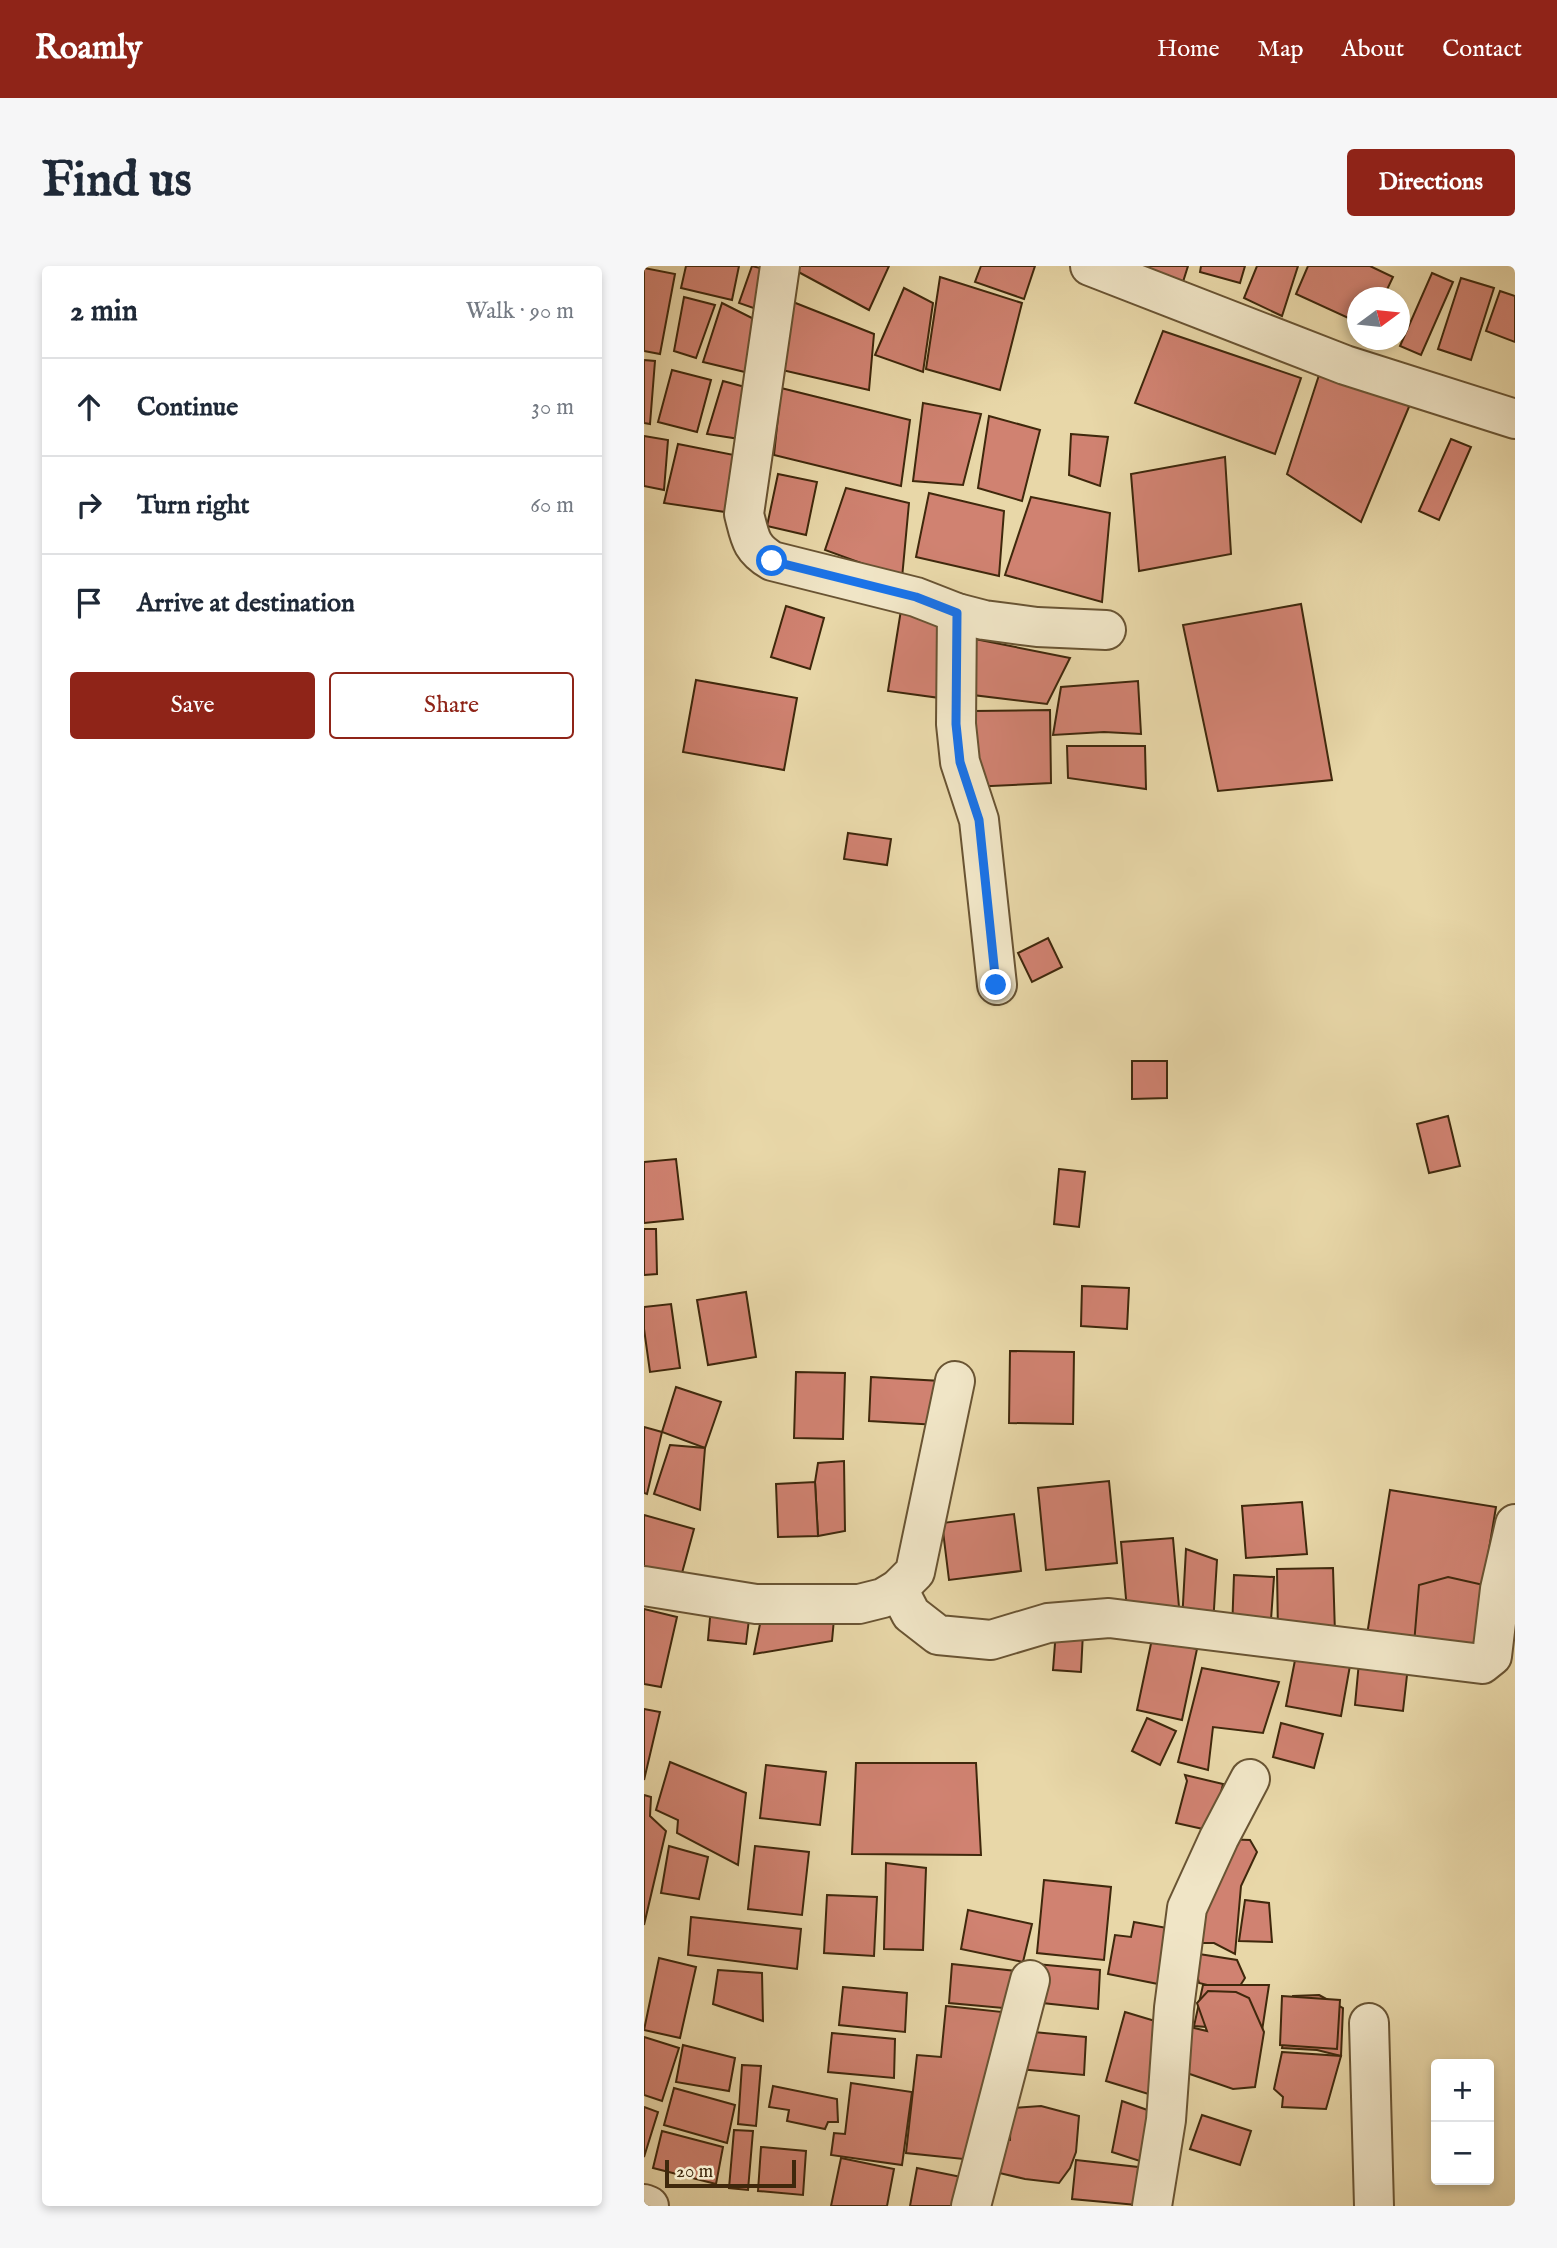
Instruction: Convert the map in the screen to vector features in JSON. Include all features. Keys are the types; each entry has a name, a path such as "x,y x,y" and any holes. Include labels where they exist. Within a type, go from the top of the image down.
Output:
{"street":[{"path":"780,266 744,514 750,537 758,553 772,561 916,597 957,613 985,620 1037,627 1106,630"},
{"path":"1090,266 1345,365 1515,419"},
{"path":"957,613 956,724 960,762 979,820 996,985"},
{"path":"644,1586 756,1604 859,1604 883,1598 898,1589 915,1572 955,1381"},
{"path":"898,1589 911,1615 938,1635 991,1640 1048,1623 1109,1618 1482,1664 1492,1656 1500,1589 1515,1524"},
{"path":"1152,2206 1166,2120 1174,2008 1187,1908 1250,1779"},
{"path":"971,2206 1030,1980"},
{"path":"1369,2023 1374,2206"},
{"path":"644,2204 649,2206"}],"building":[{"path":"686,266 739,266 732,300 681,288"},
{"path":"752,266 772,271 762,311 739,303"},
{"path":"889,266 869,310 791,268"},
{"path":"981,266 1035,266 1024,299 975,282"},
{"path":"1140,266 1188,266 1182,285"},
{"path":"1201,266 1245,266 1240,283 1200,272"},
{"path":"1257,266 1298,266 1282,316 1244,298"},
{"path":"1308,266 1370,266 1393,277 1388,287 1347,287 1347,317 1296,294"},
{"path":"644,268 675,274 660,354 644,351"},
{"path":"1432,273 1453,282 1421,355 1409,350 1410,323"},
{"path":"940,277 1022,303 1000,390 926,369"},
{"path":"1461,278 1494,288 1471,360 1438,349"},
{"path":"904,288 933,303 923,372 875,355"},
{"path":"1500,291 1515,296 1515,342 1486,331"},
{"path":"684,297 715,305 696,358 674,351"},
{"path":"793,302 874,334 869,390 782,370"},
{"path":"722,303 762,323 749,373 703,362"},
{"path":"1163,331 1301,378 1275,454 1135,403"},
{"path":"644,360 655,361 650,424 644,423"},
{"path":"672,370 711,380 697,432 658,422"},
{"path":"1320,372 1411,402 1361,522 1287,474"},
{"path":"723,381 756,390 746,440 707,434"},
{"path":"781,388 910,420 901,486 774,455"},
{"path":"923,403 981,414 963,485 913,481"},
{"path":"989,416 1040,430 1022,501 978,488"},
{"path":"1071,434 1108,437 1100,486 1069,475"},
{"path":"644,436 668,440 664,490 644,486"},
{"path":"1451,439 1471,447 1439,520 1419,511"},
{"path":"678,444 734,455 732,513 664,503"},
{"path":"1225,457 1231,554 1139,571 1131,474"},
{"path":"778,474 817,482 806,535 767,526"},
{"path":"846,488 909,503 902,578 825,550"},
{"path":"929,493 1004,511 999,576 916,557"},
{"path":"1031,497 1110,513 1102,602 1005,575"},
{"path":"1301,604 1332,780 1218,791 1183,625"},
{"path":"786,606 824,618 810,669 771,657"},
{"path":"901,610 949,621 940,698 888,691"},
{"path":"975,639 1070,658 1047,704 973,695"},
{"path":"696,680 797,698 784,770 683,752"},
{"path":"1138,681 1141,734 1104,732 1053,735 1061,687"},
{"path":"1050,710 1051,783 970,787 973,711"},
{"path":"1067,746 1145,746 1146,789 1068,778"},
{"path":"848,833 891,839 887,865 844,859"},
{"path":"1048,938 1062,967 1032,982 1018,953"},
{"path":"1132,1061 1167,1061 1167,1098 1132,1099"},
{"path":"1448,1116 1460,1166 1429,1173 1417,1124"},
{"path":"676,1159 683,1219 644,1223 644,1162"},
{"path":"1059,1169 1085,1172 1079,1227 1054,1224"},
{"path":"644,1229 656,1229 657,1274 644,1275"},
{"path":"1082,1286 1129,1288 1127,1329 1081,1326"},
{"path":"746,1292 756,1357 708,1365 697,1300"},
{"path":"671,1304 680,1368 650,1372 644,1307"},
{"path":"1010,1351 1074,1352 1073,1424 1009,1423"},
{"path":"796,1372 845,1373 843,1439 794,1438"},
{"path":"871,1377 941,1381 938,1425 869,1421"},
{"path":"676,1387 721,1402 705,1448 662,1432"},
{"path":"644,1427 662,1432 647,1494 644,1493"},
{"path":"670,1445 705,1448 700,1510 654,1494"},
{"path":"844,1461 845,1531 818,1536 815,1482 818,1463"},
{"path":"1109,1481 1117,1563 1046,1570 1038,1488"},
{"path":"815,1482 818,1536 778,1537 776,1484"},
{"path":"1390,1490 1496,1507 1472,1652 1367,1635"},
{"path":"1302,1502 1307,1554 1246,1558 1242,1506"},
{"path":"1014,1514 1021,1571 949,1580 942,1523"},
{"path":"644,1515 694,1529 679,1584 644,1574"},
{"path":"1173,1538 1179,1607 1127,1610 1121,1542"},
{"path":"1186,1549 1217,1560 1213,1625 1182,1622"},
{"path":"1333,1568 1335,1634 1278,1635 1277,1569"},
{"path":"1234,1575 1274,1577 1270,1634 1232,1631"},
{"path":"1448,1577 1497,1588 1488,1655 1414,1644 1419,1585"},
{"path":"711,1607 750,1611 746,1644 708,1640"},
{"path":"644,1609 677,1617 661,1687 644,1684"},
{"path":"762,1614 834,1619 832,1641 754,1654"},
{"path":"1056,1630 1083,1632 1081,1672 1053,1670"},
{"path":"1152,1639 1197,1649 1182,1720 1137,1710"},
{"path":"1297,1650 1351,1660 1341,1716 1286,1706"},
{"path":"1360,1651 1409,1657 1403,1711 1355,1705"},
{"path":"1202,1668 1279,1682 1263,1733 1213,1727 1208,1770 1178,1762"},
{"path":"644,1709 660,1712 644,1780"},
{"path":"1147,1718 1176,1731 1160,1765 1132,1751"},
{"path":"1281,1723 1323,1734 1314,1768 1273,1757"},
{"path":"670,1762 746,1793 738,1865 677,1833 678,1820 656,1810"},
{"path":"856,1763 976,1763 981,1855 852,1854"},
{"path":"766,1765 826,1772 820,1825 760,1818"},
{"path":"1185,1775 1223,1784 1212,1831 1176,1823 1187,1781"},
{"path":"644,1795 651,1797 650,1816 666,1831 644,1925"},
{"path":"1221,1839 1250,1840 1257,1852 1241,1886 1235,1954 1214,1943 1190,1943"},
{"path":"669,1846 708,1857 699,1899 661,1893"},
{"path":"755,1846 809,1852 802,1915 748,1909"},
{"path":"886,1863 926,1868 923,1950 884,1949"},
{"path":"1044,1880 1111,1887 1104,1960 1037,1953"},
{"path":"827,1895 877,1897 874,1956 824,1953"},
{"path":"1245,1900 1269,1903 1272,1942 1239,1941"},
{"path":"968,1910 1032,1924 1023,1962 961,1949"},
{"path":"691,1917 801,1929 797,1969 688,1955"},
{"path":"1134,1922 1178,1930 1168,1986 1108,1974 1115,1935 1131,1937"},
{"path":"1199,1954 1237,1960 1245,1978 1236,1992 1199,1983 1196,1971"},
{"path":"659,1958 696,1967 680,2038 644,2030"},
{"path":"952,1964 1016,1971 1014,2009 949,2003"},
{"path":"1036,1964 1100,1970 1098,2009 1033,2002"},
{"path":"718,1970 762,1973 763,2021 713,2004"},
{"path":"1203,1985 1269,1985 1262,2031 1194,2026"},
{"path":"843,1987 907,1993 905,2032 839,2025"},
{"path":"1208,1991 1236,1992 1249,1998 1264,2032 1255,2087 1233,2089 1184,2072 1190,2027 1207,2031 1197,2003"},
{"path":"1319,1995 1343,2008 1341,2056 1317,2050 1282,2048 1293,1996"},
{"path":"1282,1996 1340,2000 1337,2049 1280,2045"},
{"path":"946,2006 1012,2013 992,2096 980,2094 973,2160 906,2153 917,2055 941,2057"},
{"path":"1125,2012 1165,2024 1155,2096 1106,2081"},
{"path":"1023,2031 1086,2037 1084,2075 1019,2069"},
{"path":"832,2033 895,2039 894,2078 828,2072"},
{"path":"644,2037 679,2048 662,2101 644,2095"},
{"path":"683,2045 735,2058 729,2091 676,2082"},
{"path":"1282,2052 1341,2056 1326,2109 1282,2107 1283,2097 1274,2089"},
{"path":"742,2065 761,2066 756,2126 738,2124"},
{"path":"851,2083 912,2092 902,2165 831,2155 834,2133 845,2134"},
{"path":"773,2086 837,2099 838,2122 828,2122 825,2129 787,2121 789,2110 769,2107"},
{"path":"674,2088 735,2105 727,2143 664,2125"},
{"path":"1122,2101 1153,2112 1143,2162 1112,2152"},
{"path":"1041,2106 1079,2116 1076,2152 1070,2168 1059,2183 995,2172 989,2139 1010,2140 1011,2108"},
{"path":"644,2107 658,2112 644,2157"},
{"path":"1202,2115 1251,2131 1240,2165 1190,2149"},
{"path":"734,2130 753,2131 748,2190 729,2188"},
{"path":"662,2131 723,2147 716,2184 653,2168"},
{"path":"761,2147 806,2151 803,2195 758,2191"},
{"path":"841,2158 894,2169 887,2206 831,2206"},
{"path":"1076,2160 1138,2167 1137,2205 1072,2199"},
{"path":"917,2168 971,2179 965,2206 910,2206"}],"route":[{"path":"772,561 916,597 957,613 956,724 960,762 979,820 996,985"}]}
